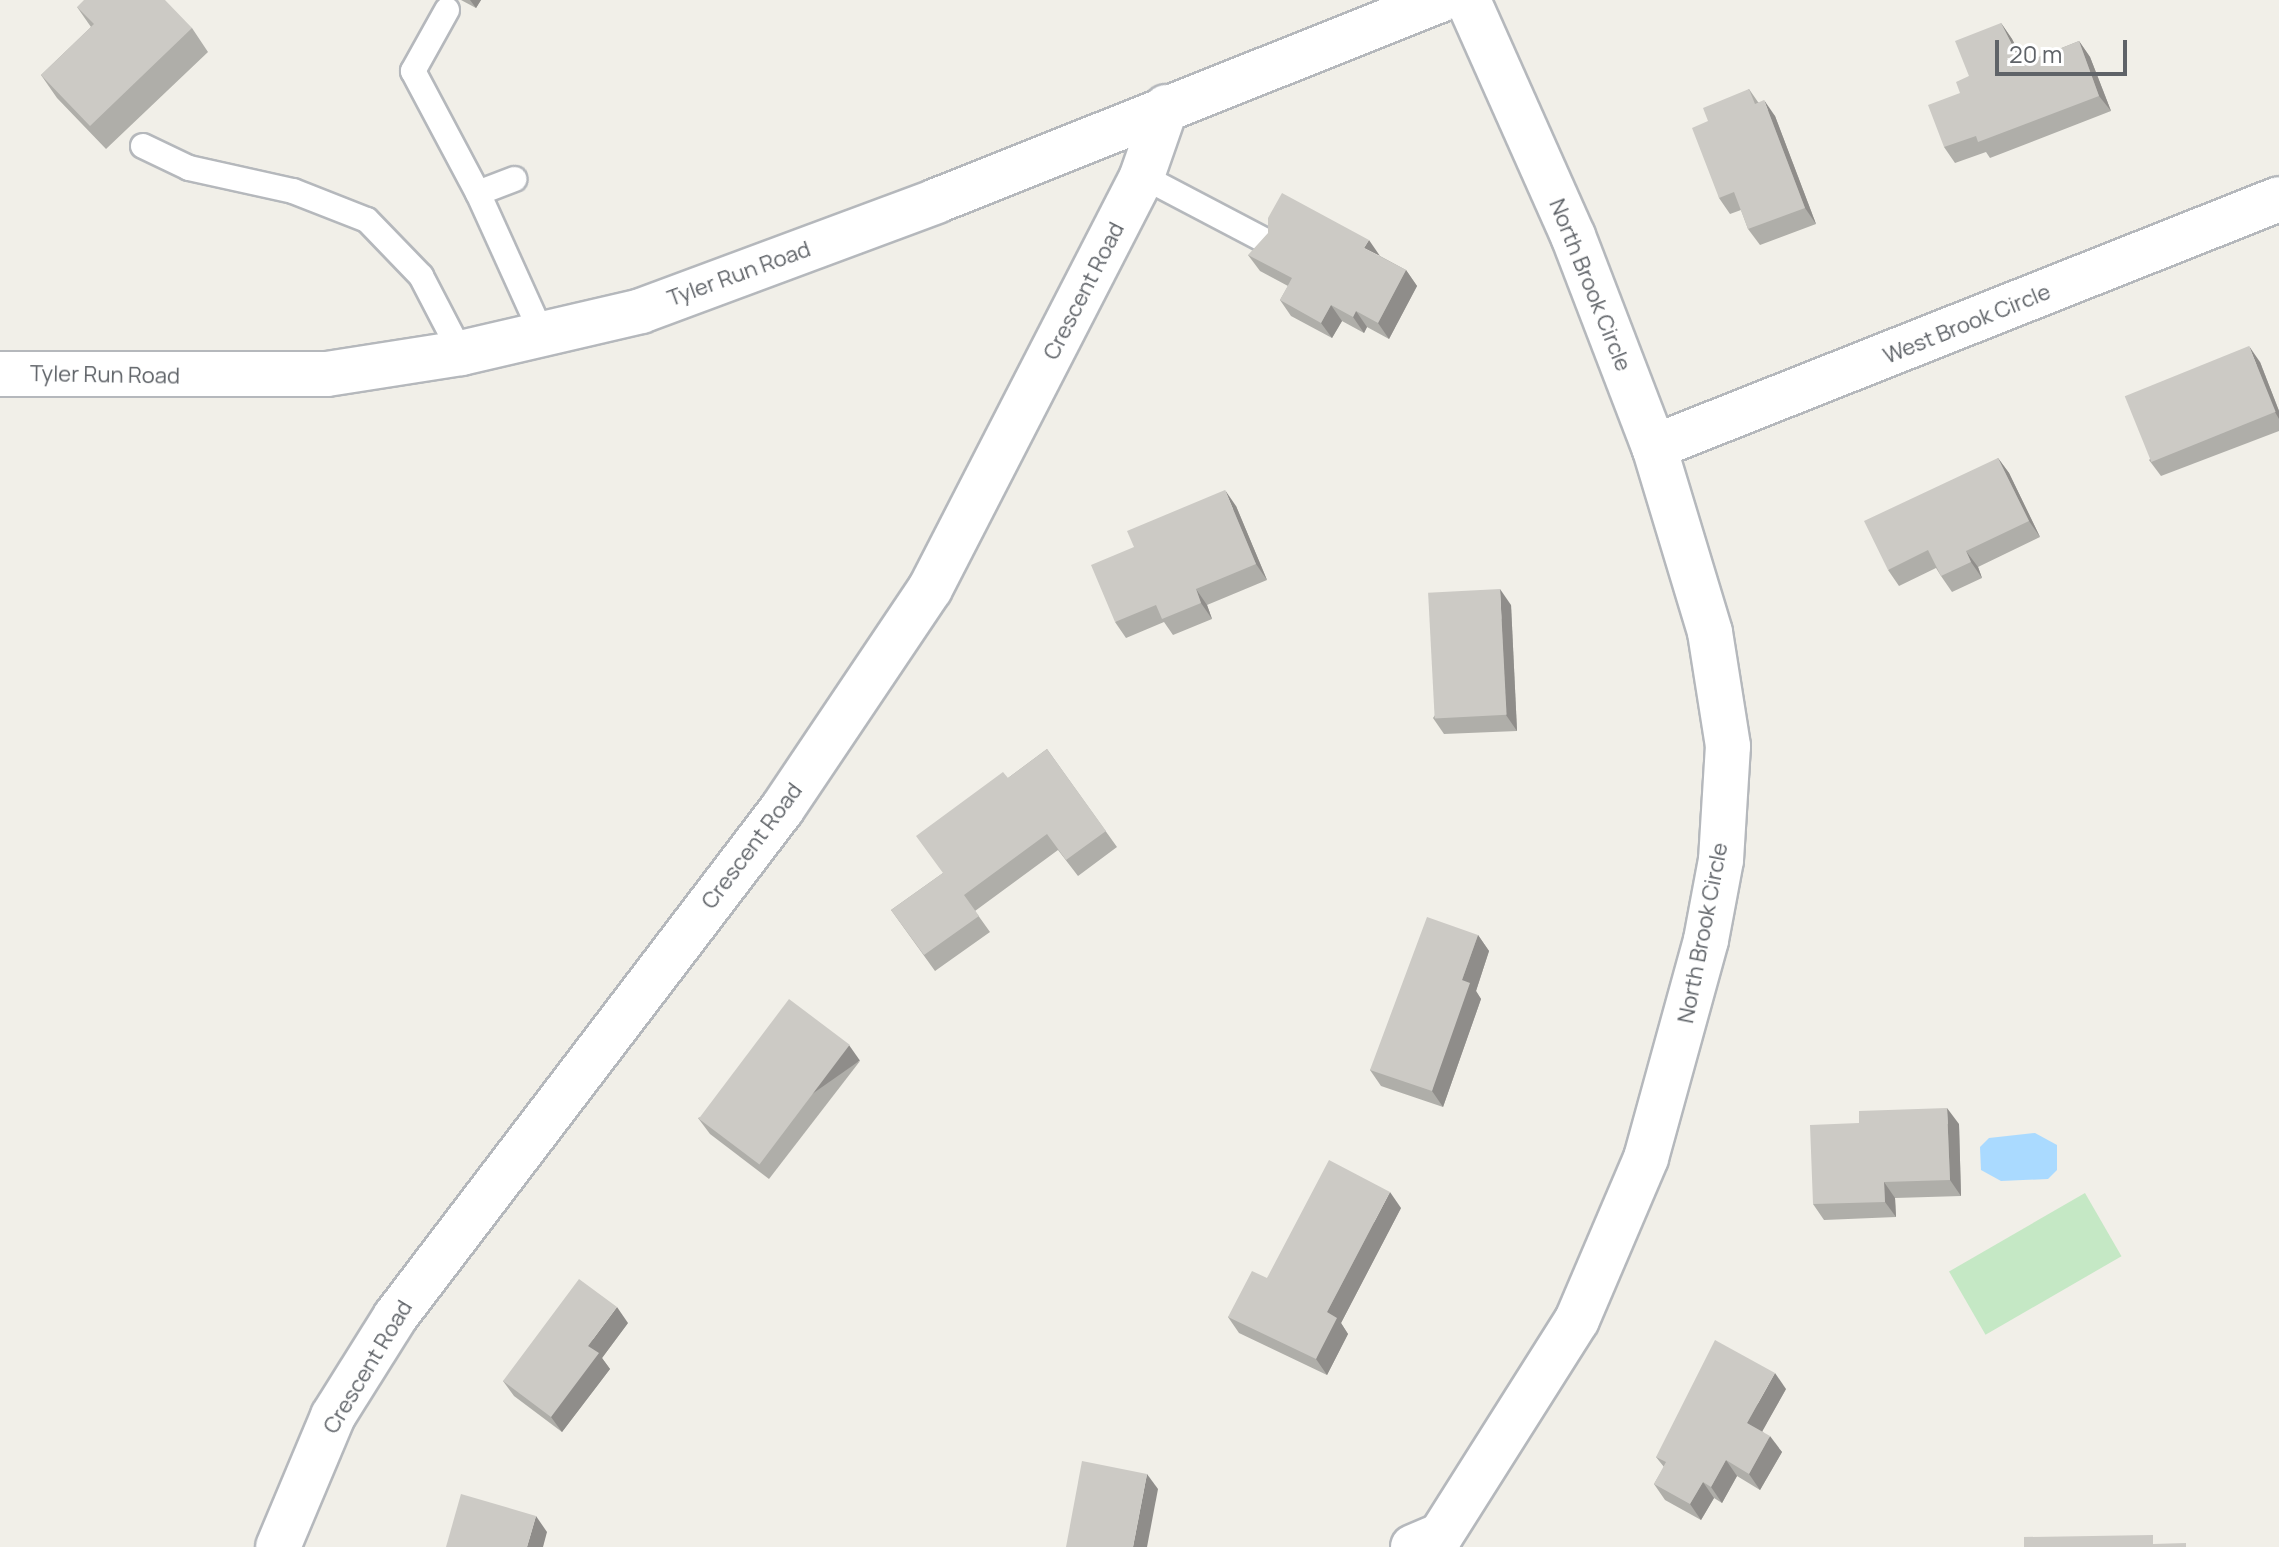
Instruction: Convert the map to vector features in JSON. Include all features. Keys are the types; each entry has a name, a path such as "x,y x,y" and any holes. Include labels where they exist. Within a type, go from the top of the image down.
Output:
{"street":[{"name":"Tyler Run Road","path":"0,374 327,374 461,353 641,311 936,201 1440,0"},
{"name":"North Brook Circle","path":"1413,1547 1441,1535 1577,1320 1646,1158 1696,991 1721,860 1728,746 1710,632 1654,447 1573,236 1468,0"},
{"name":"Crescent Road","path":"278,1547 333,1416 395,1317 782,809 930,589 1142,176 1166,107"},
{"name":"West Brook Circle","path":"1654,447 2279,199"}],"lane":[{"path":"447,10 413,71 478,193 542,334"},
{"path":"143,146 189,168 293,191 367,220 421,276 461,353"},
{"path":"1142,176 1266,241"},
{"path":"478,193 514,179"}],"green space":[{"path":"2085,1193 2122,1256 1986,1335 1949,1272"}],"water":[{"path":"2035,1133 2057,1145 2057,1170 2048,1179 2001,1181 1981,1170 1980,1147 1989,1138"}],"building":[{"path":"84,0 165,0 192,28 90,126 41,75 94,24 77,7"},
{"path":"2001,23 2022,64 2079,41 2099,96 1978,142 1976,136 1944,147 1928,105 1960,93 1956,82 1969,76 1955,41"},
{"path":"1749,89 1755,104 1764,100 1805,208 1748,229 1734,192 1719,198 1692,128 1708,121 1703,108"},
{"path":"1282,193 1369,240 1364,248 1406,270 1378,323 1356,311 1353,317 1331,305 1321,323 1280,300 1292,278 1248,255 1268,233 1268,218"},
{"path":"2249,346 2276,412 2151,462 2125,396"},
{"path":"1998,458 2029,521 1966,551 1971,562 1941,576 1928,550 1888,570 1864,521"},
{"path":"1225,490 1256,564 1196,589 1201,603 1162,619 1156,605 1115,622 1091,565 1134,547 1127,531"},
{"path":"1500,589 1507,715 1435,719 1428,593"},
{"path":"1047,749 1106,831 1066,860 1047,834 964,895 979,916 924,955 891,910 943,873 916,836 1003,772 1008,778"},
{"path":"1427,917 1478,935 1462,980 1470,983 1432,1091 1370,1070"},
{"path":"789,999 850,1045 759,1165 699,1119"},
{"path":"1947,1108 1950,1180 1884,1182 1885,1202 1813,1204 1810,1125 1859,1123 1859,1111"},
{"path":"1329,1160 1390,1192 1327,1312 1337,1318 1316,1359 1228,1317 1252,1271 1267,1278"},
{"path":"579,1279 617,1307 588,1346 599,1353 551,1417 503,1381"},
{"path":"1715,1340 1775,1373 1747,1423 1770,1436 1749,1474 1726,1460 1711,1487 1703,1482 1690,1504 1654,1484 1666,1462 1656,1457"},
{"path":"1082,1461 1147,1474 1133,1547 1066,1547"},
{"path":"461,1494 536,1516 527,1547 446,1547"},
{"path":"2153,1535 2153,1544 2186,1543 2186,1547 2024,1547 2024,1537"}]}
